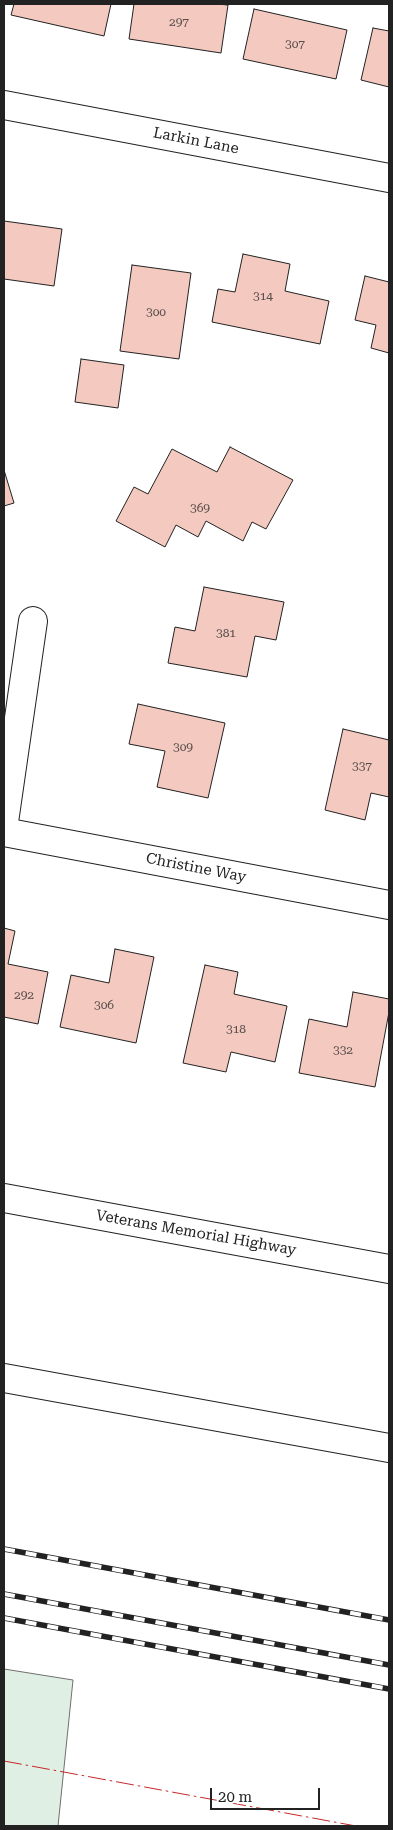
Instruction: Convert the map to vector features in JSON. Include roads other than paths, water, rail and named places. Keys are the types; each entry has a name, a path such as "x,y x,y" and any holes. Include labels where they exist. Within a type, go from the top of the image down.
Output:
{"main road":[{"name":"Larkin Lane","path":"4,104 389,178"},
{"path":"4,822 33,621"},
{"name":"Christine Way","path":"4,832 389,904"},
{"name":"Veterans Memorial Highway","path":"4,1198 389,1269"},
{"path":"4,1378 389,1448"}],"railway":[{"path":"4,1549 389,1620"},
{"path":"4,1594 389,1665"},
{"path":"4,1618 389,1689"}]}
